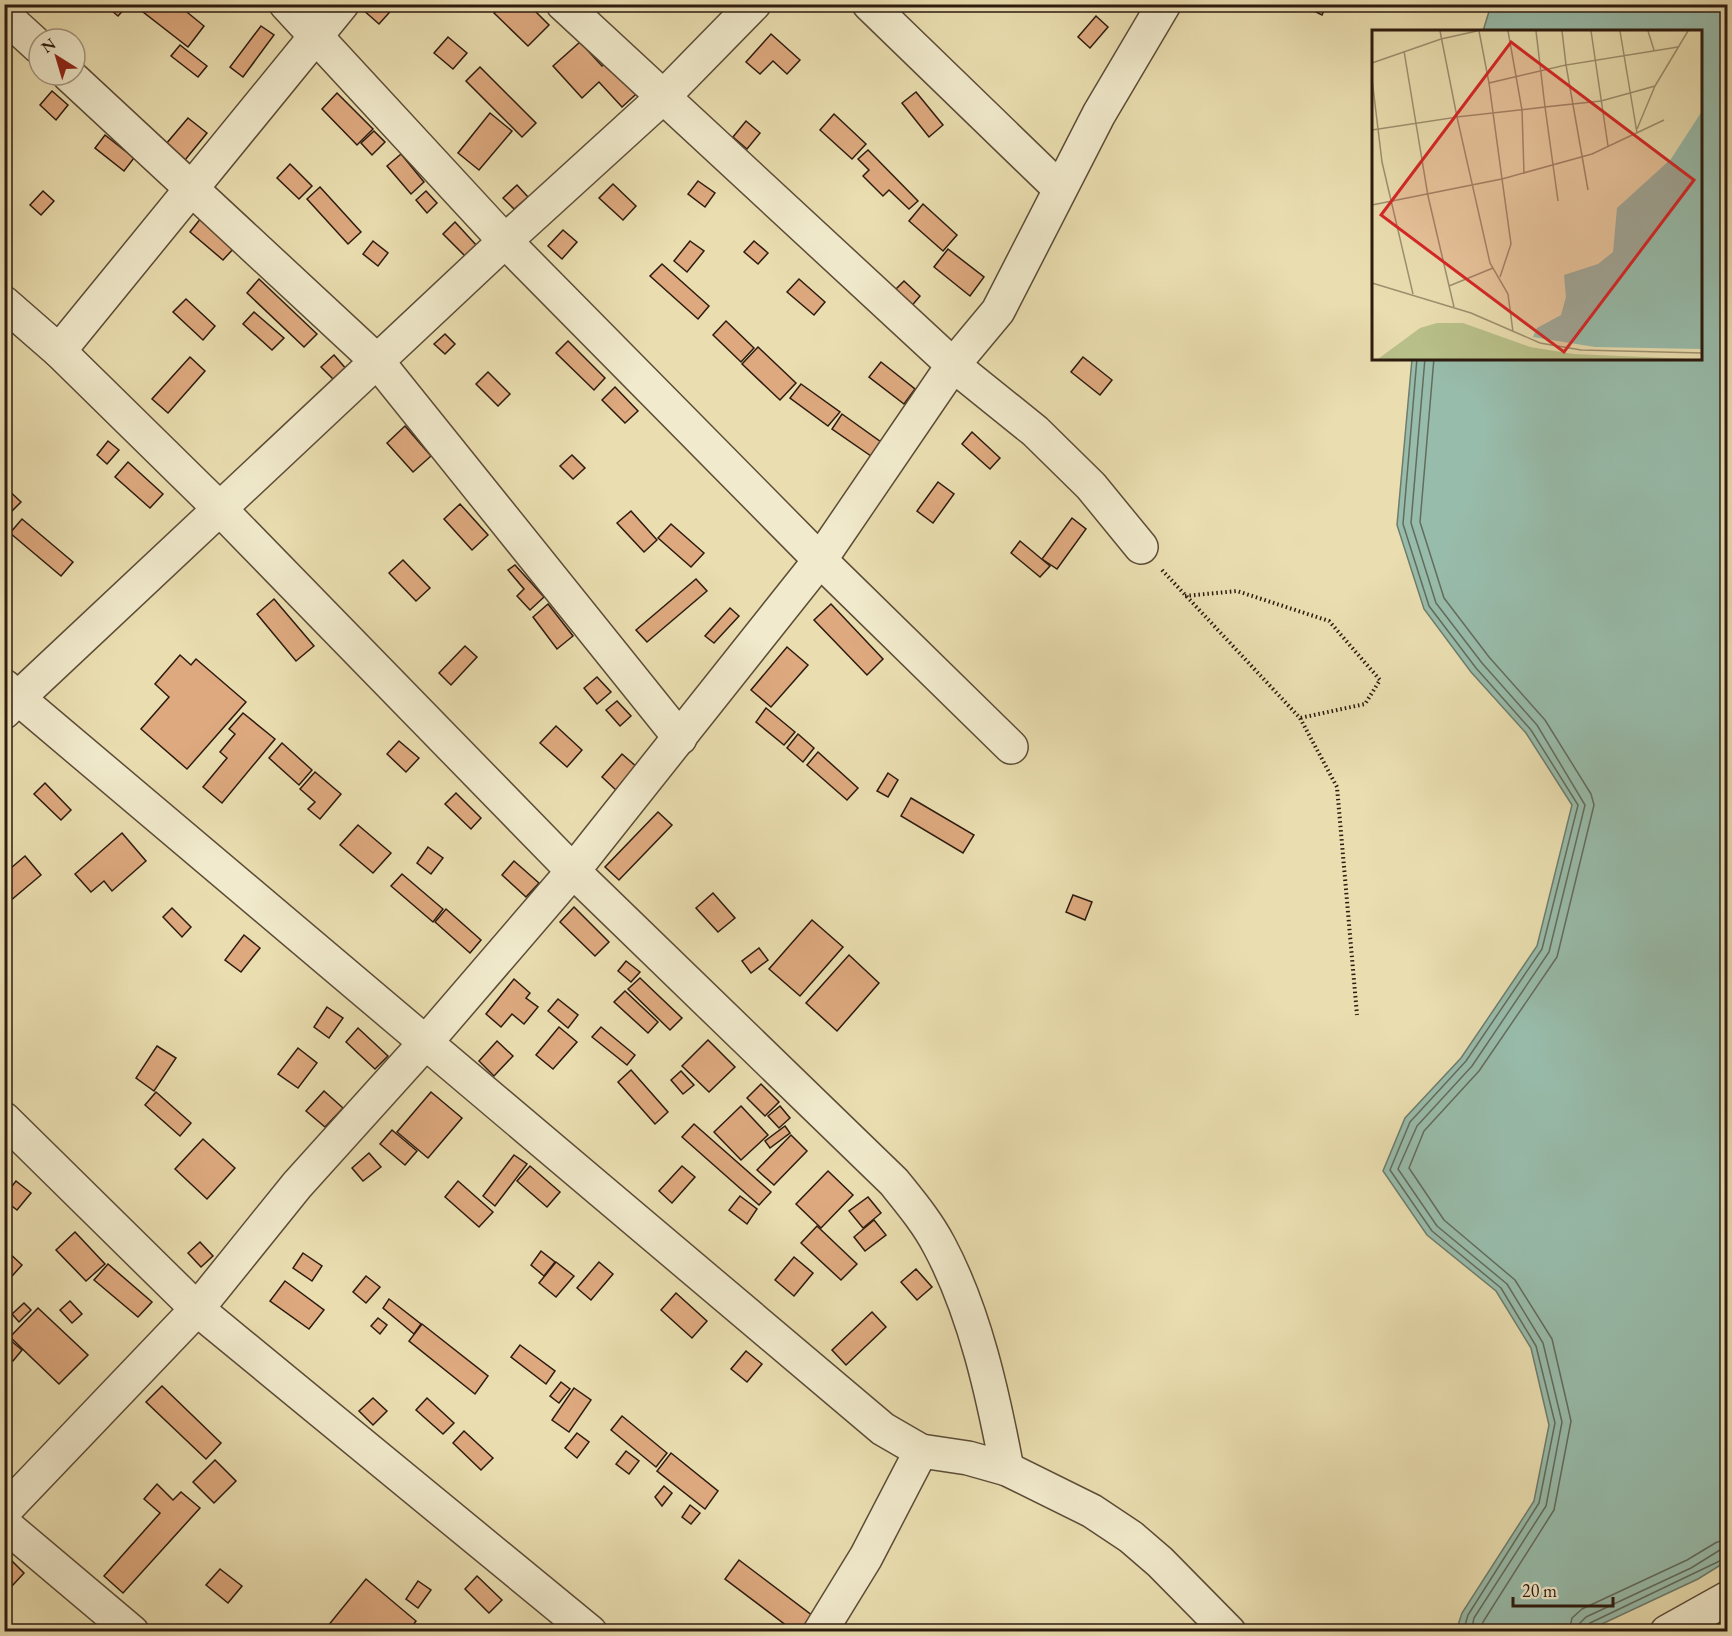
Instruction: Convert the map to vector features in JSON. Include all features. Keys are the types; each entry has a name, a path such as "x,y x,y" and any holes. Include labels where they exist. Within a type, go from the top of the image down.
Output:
{"street":[{"path":"286,4 505,241 820,560 1011,747"},
{"path":"59,351 342,4"},
{"path":"563,4 953,365 1035,431 1090,486 1142,547"},
{"path":"754,4 662,98 9,699 426,1042 883,1429 921,1451 968,1458 1007,1469 1092,1511 1131,1537 1160,1562 1229,1632"},
{"path":"869,4 1060,189"},
{"path":"4,1511 197,1308 297,1185 426,1042 573,871 681,738 820,560 953,365 998,311 1099,114 1164,4"},
{"path":"4,15 27,36"},
{"path":"82,87 376,361 681,738"},
{"path":"4,303 59,351 219,508 573,871 894,1182 923,1219 952,1272 986,1370 1007,1469"},
{"path":"4,1119 197,1308 590,1632"},
{"path":"820,1632 866,1557 921,1451"},
{"path":"4,1524 132,1632"},
{"path":"1667,1632 1728,1598"}],"path":[{"path":"1142,547 1184,597 1300,718 1337,787 1345,861 1347,929 1357,1015"},
{"path":"1184,597 1237,591 1329,621 1380,680 1365,704 1300,718"}],"water":[{"path":"1491,5 1727,5 1727,1561 1698,1579 1587,1631 1456,1631 1462,1613 1534,1501 1549,1425 1531,1348 1496,1291 1427,1235 1383,1171 1405,1118 1461,1058 1537,946 1572,805 1526,733 1471,672 1424,609 1397,525 1412,360 1702,360 1702,30 1483,30"}],"building":[{"path":"104,4 129,4 118,16"},
{"path":"141,4 177,4 204,26 188,47 138,8"},
{"path":"366,4 397,4 379,24 362,9"},
{"path":"503,4 528,4 549,25 528,46 494,13"},
{"path":"1300,4 1327,4 1322,15"},
{"path":"1096,16 1108,27 1090,48 1078,37"},
{"path":"261,26 274,35 243,77 230,67"},
{"path":"771,34 800,60 787,74 773,61 760,74 746,62"},
{"path":"448,37 467,53 453,69 434,53"},
{"path":"580,42 602,66 615,55 644,87 622,107 599,82 582,98 553,66"},
{"path":"180,45 207,66 198,77 171,56"},
{"path":"480,67 536,123 522,137 466,81"},
{"path":"52,91 68,105 56,120 40,105"},
{"path":"916,92 943,125 929,137 902,103"},
{"path":"337,93 373,129 357,145 322,109"},
{"path":"490,113 512,131 479,170 458,153"},
{"path":"834,114 866,144 852,159 820,130"},
{"path":"188,118 207,133 185,160 166,144"},
{"path":"746,121 760,133 747,149 733,137"},
{"path":"374,131 385,142 372,155 361,143"},
{"path":"105,135 134,158 124,171 95,148"},
{"path":"868,150 918,201 909,209 889,190 883,196 863,176 869,170 858,159"},
{"path":"401,154 424,182 411,194 387,166"},
{"path":"290,164 312,186 299,199 277,178"},
{"path":"698,181 715,193 705,207 688,194"},
{"path":"613,184 636,206 623,220 599,198"},
{"path":"517,185 528,197 514,209 503,198"},
{"path":"320,187 361,232 348,244 307,199"},
{"path":"43,191 54,201 41,215 30,205"},
{"path":"426,191 437,203 427,213 416,200"},
{"path":"923,204 957,235 943,251 909,221"},
{"path":"201,218 235,247 223,260 190,232"},
{"path":"455,222 477,246 466,257 443,234"},
{"path":"563,230 577,242 562,259 548,246"},
{"path":"373,241 388,253 378,266 363,254"},
{"path":"690,241 704,251 687,272 674,261"},
{"path":"754,241 768,253 758,264 744,252"},
{"path":"948,249 984,277 970,296 934,267"},
{"path":"662,264 709,306 698,319 650,276"},
{"path":"259,279 317,334 304,347 247,293"},
{"path":"799,279 825,302 814,315 787,292"},
{"path":"904,281 920,296 909,309 892,293"},
{"path":"186,299 215,326 203,340 173,312"},
{"path":"254,312 284,338 272,350 243,324"},
{"path":"726,321 754,348 741,362 713,335"},
{"path":"445,334 455,344 445,354 434,344"},
{"path":"568,341 605,378 594,390 556,353"},
{"path":"758,347 796,383 780,400 742,364"},
{"path":"334,355 348,371 336,382 321,367"},
{"path":"190,357 205,371 168,413 152,399"},
{"path":"1083,357 1112,380 1100,395 1071,372"},
{"path":"881,362 915,389 904,404 869,377"},
{"path":"488,372 510,394 498,406 476,384"},
{"path":"801,384 840,412 828,426 790,398"},
{"path":"615,387 638,411 625,423 602,400"},
{"path":"842,414 881,442 871,456 832,429"},
{"path":"405,426 431,456 413,472 387,443"},
{"path":"972,432 1000,458 990,469 962,444"},
{"path":"108,441 119,450 107,464 97,455"},
{"path":"572,455 585,468 573,479 560,466"},
{"path":"128,462 163,494 150,508 115,477"},
{"path":"938,482 954,494 933,523 917,511"},
{"path":"4,486 21,502 7,516 4,514"},
{"path":"460,504 488,535 472,550 444,519"},
{"path":"631,511 657,540 644,552 617,523"},
{"path":"1072,518 1086,529 1057,569 1042,559"},
{"path":"22,519 73,562 61,576 10,533"},
{"path":"671,524 704,553 691,567 658,538"},
{"path":"1020,541 1050,566 1040,577 1011,553"},
{"path":"403,560 430,588 416,601 389,573"},
{"path":"515,565 544,597 530,610 517,596 524,589 508,570"},
{"path":"696,579 707,591 647,642 636,630"},
{"path":"274,599 314,646 296,661 257,614"},
{"path":"548,604 573,636 557,649 533,617"},
{"path":"831,604 883,659 867,675 814,620"},
{"path":"730,608 739,616 714,643 705,636"},
{"path":"465,646 477,657 451,685 439,673"},
{"path":"787,647 808,665 771,707 751,690"},
{"path":"180,655 191,665 196,659 246,702 187,769 141,729 169,697 155,684"},
{"path":"597,677 611,692 597,704 584,688"},
{"path":"617,701 631,716 620,726 606,710"},
{"path":"766,708 795,732 784,745 756,722"},
{"path":"243,713 275,739 222,803 203,787 227,758 220,752 235,734 229,729"},
{"path":"556,726 582,750 567,767 540,743"},
{"path":"798,734 814,748 803,762 787,748"},
{"path":"399,741 419,758 406,772 387,754"},
{"path":"282,743 312,770 299,785 269,758"},
{"path":"818,752 858,788 847,800 807,765"},
{"path":"622,754 638,768 617,791 602,777"},
{"path":"315,772 341,794 320,819 308,809 315,802 300,789"},
{"path":"888,773 898,780 888,797 877,791"},
{"path":"45,783 71,810 61,820 34,794"},
{"path":"456,793 481,818 471,829 445,804"},
{"path":"911,798 974,835 963,853 901,816"},
{"path":"658,812 672,825 619,880 605,867"},
{"path":"358,825 391,853 373,873 340,845"},
{"path":"122,833 146,861 112,891 104,881 91,892 75,874"},
{"path":"428,847 443,858 431,874 417,863"},
{"path":"25,856 41,875 10,901 4,895 4,874"},
{"path":"514,861 539,883 526,897 502,875"},
{"path":"402,874 443,909 433,922 391,886"},
{"path":"713,893 735,918 718,932 696,908"},
{"path":"1073,895 1092,902 1085,920 1066,912"},
{"path":"574,907 609,942 595,956 560,922"},
{"path":"172,908 191,927 182,937 163,917"},
{"path":"446,909 481,940 470,953 435,922"},
{"path":"812,920 843,947 800,996 769,969"},
{"path":"244,935 260,948 241,972 225,960"},
{"path":"759,948 768,960 751,973 742,961"},
{"path":"849,955 879,983 837,1031 806,1003"},
{"path":"626,961 640,972 631,982 618,971"},
{"path":"640,978 682,1018 670,1030 628,989"},
{"path":"514,979 530,993 526,998 538,1007 524,1024 512,1014 501,1027 486,1014"},
{"path":"625,991 658,1022 648,1033 614,1002"},
{"path":"558,999 578,1015 568,1028 548,1011"},
{"path":"327,1007 343,1018 329,1038 314,1027"},
{"path":"559,1027 577,1042 553,1069 536,1055"},
{"path":"601,1027 635,1055 627,1065 592,1037"},
{"path":"358,1028 388,1056 375,1069 346,1042"},
{"path":"708,1040 735,1067 709,1092 682,1066"},
{"path":"497,1041 513,1056 494,1076 479,1061"},
{"path":"157,1046 176,1058 154,1091 136,1078"},
{"path":"298,1048 317,1063 298,1088 278,1074"},
{"path":"631,1070 668,1112 655,1124 618,1082"},
{"path":"681,1071 694,1085 683,1094 671,1080"},
{"path":"761,1084 779,1102 765,1116 747,1098"},
{"path":"324,1091 343,1108 325,1127 306,1111"},
{"path":"156,1092 191,1123 180,1136 145,1105"},
{"path":"431,1092 462,1118 428,1158 397,1132"},
{"path":"741,1106 768,1135 741,1160 714,1132"},
{"path":"780,1106 790,1118 779,1128 768,1116"},
{"path":"694,1124 771,1192 759,1205 682,1137"},
{"path":"785,1126 790,1133 770,1148 765,1141"},
{"path":"392,1130 417,1151 405,1165 380,1144"},
{"path":"791,1135 807,1151 774,1185 757,1170"},
{"path":"203,1139 235,1168 207,1199 175,1169"},
{"path":"369,1153 381,1167 363,1181 352,1168"},
{"path":"514,1155 527,1164 495,1206 483,1196"},
{"path":"530,1166 560,1192 547,1207 517,1181"},
{"path":"682,1166 695,1177 672,1203 659,1191"},
{"path":"828,1171 853,1195 821,1228 796,1204"},
{"path":"16,1181 31,1193 17,1210 4,1200 4,1196"},
{"path":"458,1181 493,1212 479,1227 445,1197"},
{"path":"740,1196 757,1209 747,1224 729,1210"},
{"path":"868,1197 881,1213 863,1228 849,1211"},
{"path":"874,1220 886,1235 865,1251 854,1237"},
{"path":"817,1226 857,1264 841,1280 801,1243"},
{"path":"75,1232 105,1264 86,1281 56,1250"},
{"path":"200,1242 213,1256 201,1267 188,1253"},
{"path":"7,1251 22,1265 4,1285 4,1254"},
{"path":"541,1251 555,1262 544,1276 531,1265"},
{"path":"303,1253 322,1266 312,1281 293,1268"},
{"path":"794,1257 813,1273 794,1296 775,1280"},
{"path":"556,1262 574,1276 556,1297 539,1283"},
{"path":"599,1262 613,1274 591,1300 577,1288"},
{"path":"108,1264 152,1302 138,1317 94,1280"},
{"path":"916,1269 932,1287 917,1300 901,1282"},
{"path":"366,1276 380,1287 366,1303 353,1292"},
{"path":"285,1281 324,1310 309,1329 270,1301"},
{"path":"676,1293 707,1321 692,1338 661,1310"},
{"path":"389,1299 421,1324 414,1334 383,1308"},
{"path":"70,1301 82,1314 72,1323 60,1310"},
{"path":"24,1303 31,1310 19,1322 12,1314"},
{"path":"38,1308 88,1355 59,1384 10,1337"},
{"path":"872,1312 886,1327 846,1365 832,1350"},
{"path":"378,1318 387,1325 380,1334 371,1326"},
{"path":"422,1324 488,1376 475,1394 409,1341"},
{"path":"4,1335 22,1350 13,1361 4,1353"},
{"path":"520,1345 555,1371 546,1384 511,1357"},
{"path":"746,1351 762,1364 747,1382 731,1369"},
{"path":"561,1382 570,1389 559,1403 550,1396"},
{"path":"162,1386 221,1443 206,1459 146,1402"},
{"path":"574,1388 591,1400 569,1432 552,1420"},
{"path":"373,1398 387,1411 373,1425 359,1411"},
{"path":"427,1398 454,1423 443,1434 416,1410"},
{"path":"622,1416 667,1453 656,1467 611,1430"},
{"path":"464,1431 493,1458 481,1470 453,1443"},
{"path":"577,1433 589,1442 577,1458 565,1448"},
{"path":"626,1451 639,1461 629,1474 616,1464"},
{"path":"671,1453 718,1491 705,1509 657,1471"},
{"path":"215,1460 236,1481 214,1503 193,1482"},
{"path":"157,1484 173,1500 181,1492 200,1508 123,1593 104,1576 160,1513 144,1499"},
{"path":"664,1486 672,1493 662,1506 655,1497"},
{"path":"690,1505 700,1513 691,1524 682,1517"},
{"path":"739,1560 813,1616 802,1632 795,1632 725,1579"},
{"path":"12,1561 24,1573 12,1586 4,1579 4,1568"},
{"path":"220,1569 242,1586 228,1603 206,1585"},
{"path":"477,1576 502,1600 489,1613 465,1589"},
{"path":"366,1579 416,1621 408,1632 323,1632"},
{"path":"418,1581 431,1590 418,1608 406,1599"}]}
